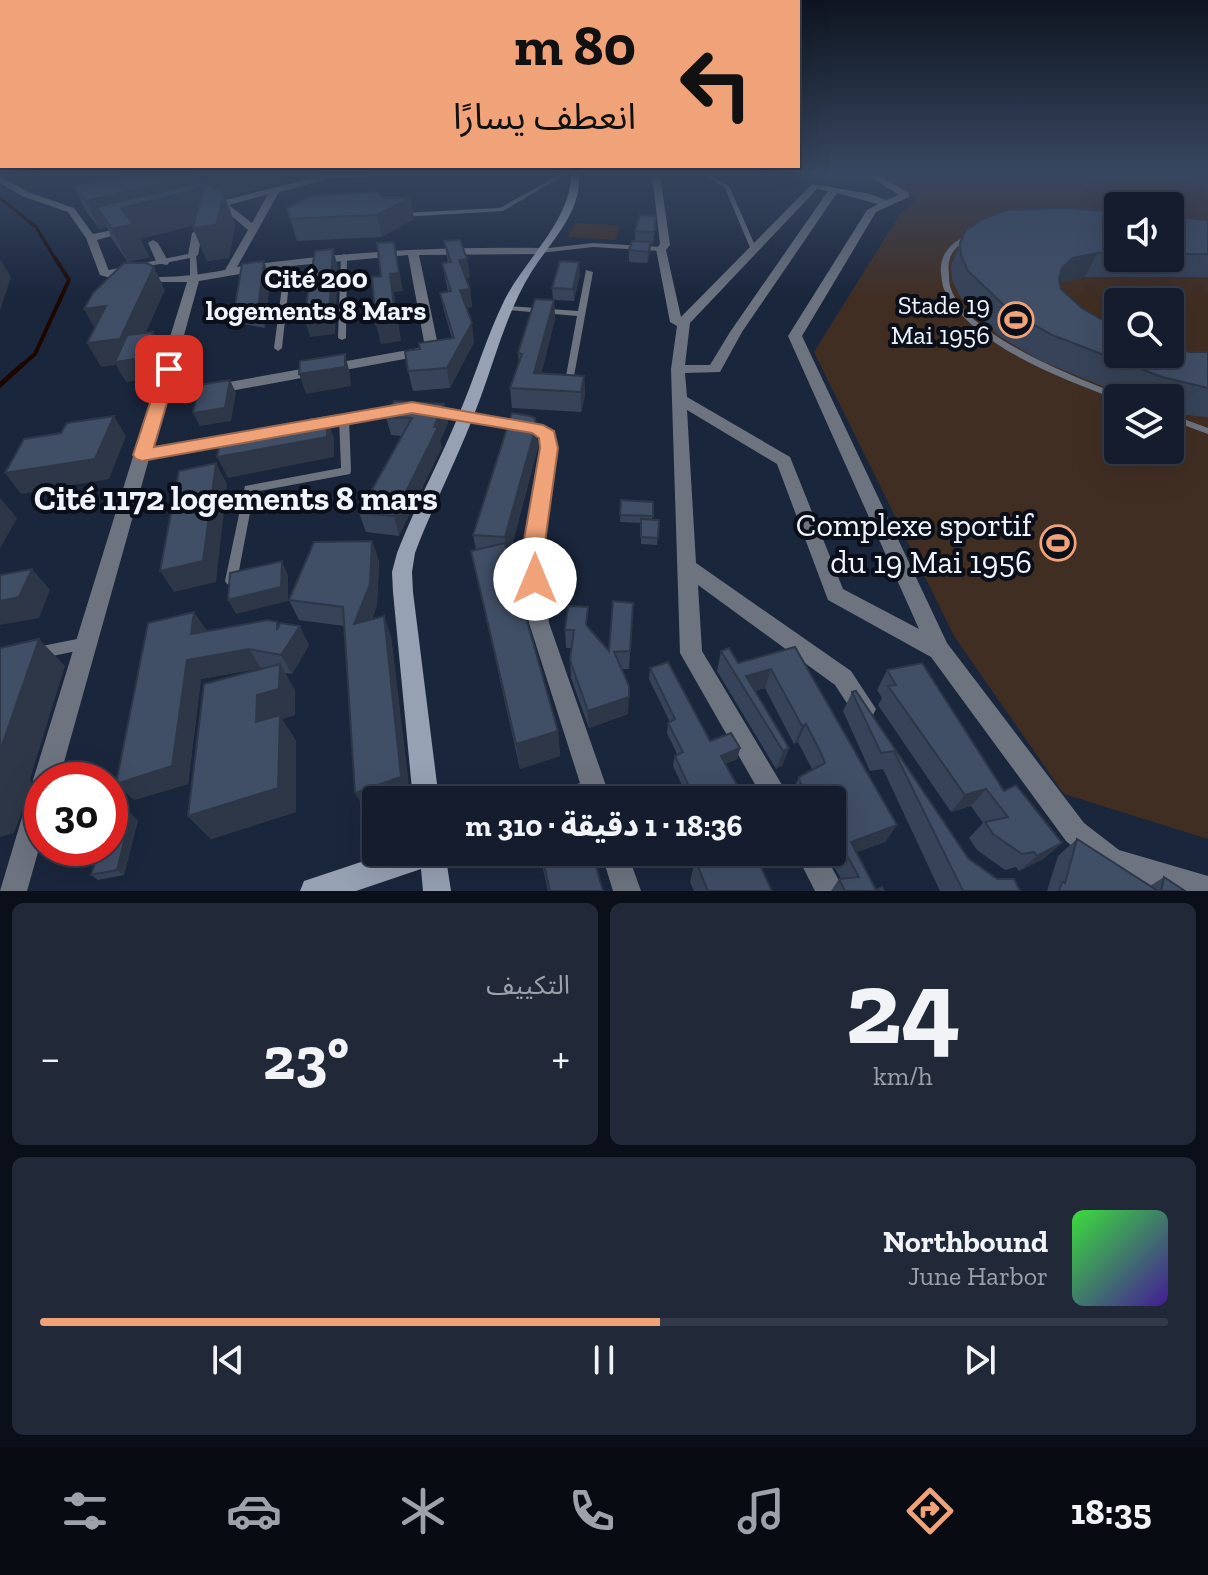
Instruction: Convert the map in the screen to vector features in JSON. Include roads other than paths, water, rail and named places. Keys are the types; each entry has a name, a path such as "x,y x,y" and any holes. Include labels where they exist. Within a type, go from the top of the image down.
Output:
{"main road":[{"path":"425,786 402,572 412,535 467,415 508,308 563,216"},
{"path":"314,891 390,866"},
{"path":"434,866 437,891"}],"street":[{"path":"75,216 91,238 104,273 126,279 194,279 344,256 413,251 540,251"},
{"path":"234,216 253,229"},
{"path":"229,272 261,216"},
{"path":"661,216 665,245 661,249 676,322 684,322"},
{"path":"770,786 691,653 678,369 684,322 787,216"},
{"path":"678,369 715,369 736,332 816,216"},
{"path":"869,216 795,336 939,650 1075,832 1112,862 1208,890"},
{"path":"91,238 138,226"},
{"path":"193,255 197,233"},
{"path":"153,243 163,263"},
{"path":"160,399 432,350 413,251"},
{"path":"51,762 194,279"},
{"path":"680,399 784,461 835,594 939,650"},
{"path":"297,427 412,408 537,429 547,435 549,448 532,557 539,623 593,786"},
{"path":"142,455 251,435"},
{"path":"687,567 843,678 878,731"},
{"path":"13,891 24,854"},
{"path":"619,866 627,891"},
{"path":"816,866 831,891"}],"lane":[{"path":"739,216 754,250"},
{"path":"987,229 961,240 945,256 943,275 952,301 1010,351 1104,391"},
{"path":"540,251 593,245 661,249"},
{"path":"104,273 193,255 194,279"},
{"path":"342,338 344,256"},
{"path":"278,348 288,264"},
{"path":"570,376 589,272"},
{"path":"508,308 581,314"},
{"path":"231,581 249,489 346,471 344,418"},
{"path":"1184,422 1208,431"},
{"path":"29,654 87,643"}],"waterway":[{"path":"22,216 36,227 56,260"},
{"path":"20,367 35,354 69,280 55,258"},
{"path":"0,385 22,365"}],"place":[{"name":"Stade 19 Mai 1956","path":"1016,320"},
{"name":"Complexe sportif du 19 Mai 1956","path":"1058,543"}],"district":[{"name":"Cité 200 logements 8 Mars","path":"316,294"},
{"name":"Cité 1172 logements 8 mars","path":"236,498"}]}
